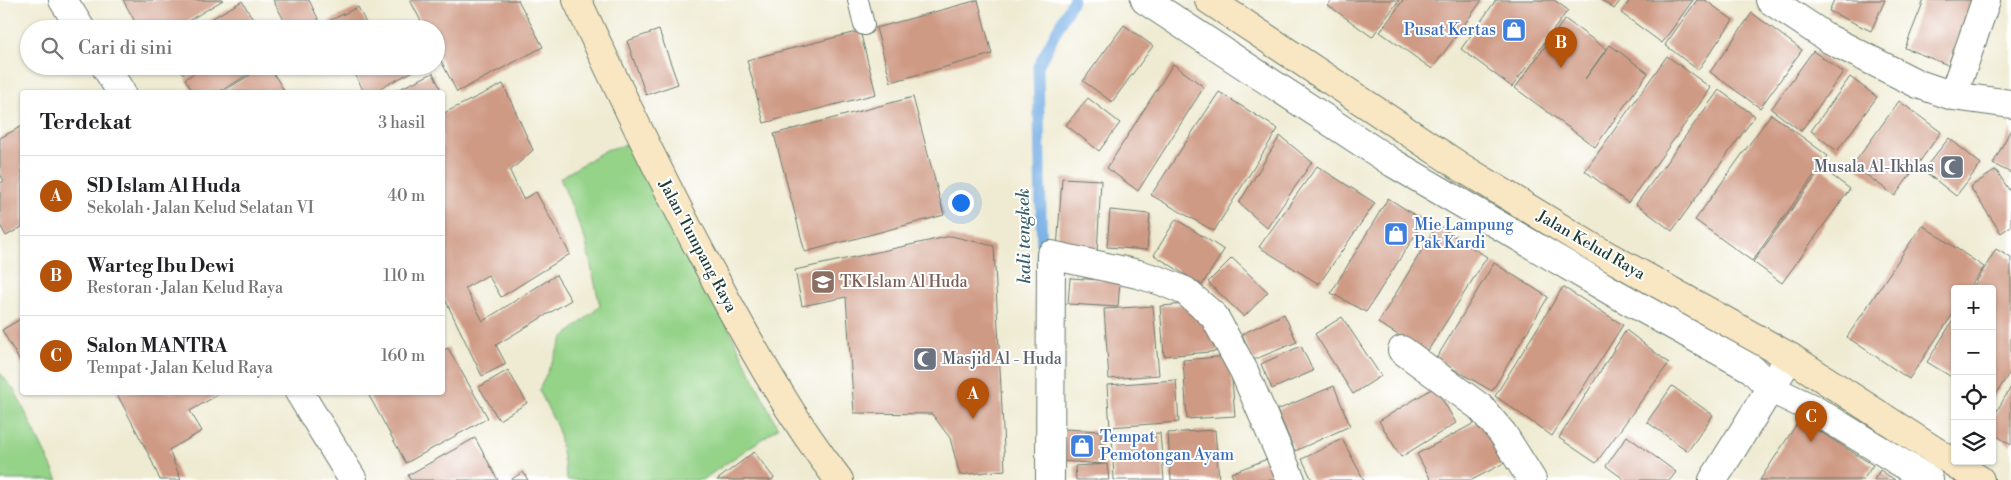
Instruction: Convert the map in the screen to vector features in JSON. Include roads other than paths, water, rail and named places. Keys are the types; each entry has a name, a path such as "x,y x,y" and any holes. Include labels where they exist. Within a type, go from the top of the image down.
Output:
{"main road":[{"name":"Jalan Tumpang Raya","path":"577,0 681,216 745,336 802,430 839,480"},
{"name":"Jalan Kelud Raya","path":"1209,0 1461,168 1592,247 1790,357 1980,480"}],"street":[{"path":"63,0 75,20"},
{"path":"1144,0 1392,164 1752,370 1771,389 1813,409 1929,480"},
{"path":"1770,0 1829,39 1918,84 1953,96 2011,104"},
{"path":"1953,96 1986,0"},
{"path":"111,75 120,90"},
{"path":"1050,480 1051,255 1138,274 1161,281 1184,290 1214,316 1244,371 1291,480"},
{"path":"1402,350 1480,407 1503,434 1532,480"},
{"path":"1712,480 1790,357"},
{"path":"301,395 353,480"}],"lane":[{"path":"858,0 864,25"}],"waterway":[{"name":"kali tengkek","path":"1042,261 1038,66 1073,0"}],"place":[{"name":"Pusat Kertas","path":"1514,30"},
{"name":"Warteg Ibu Dewi","path":"1561,68"},
{"name":"Musala Al-Ikhlas","path":"1952,167"},
{"name":"Mie Lampung Pak Kardi","path":"1396,234"},
{"name":"TK Islam Al Huda","path":"823,282"},
{"name":"Masjid Al - Huda","path":"925,359"},
{"name":"SD Islam Al Huda","path":"973,419"},
{"name":"Salon MANTRA","path":"1811,442"},
{"name":"Tempat Pemotongan Ayam","path":"1082,446"}]}
